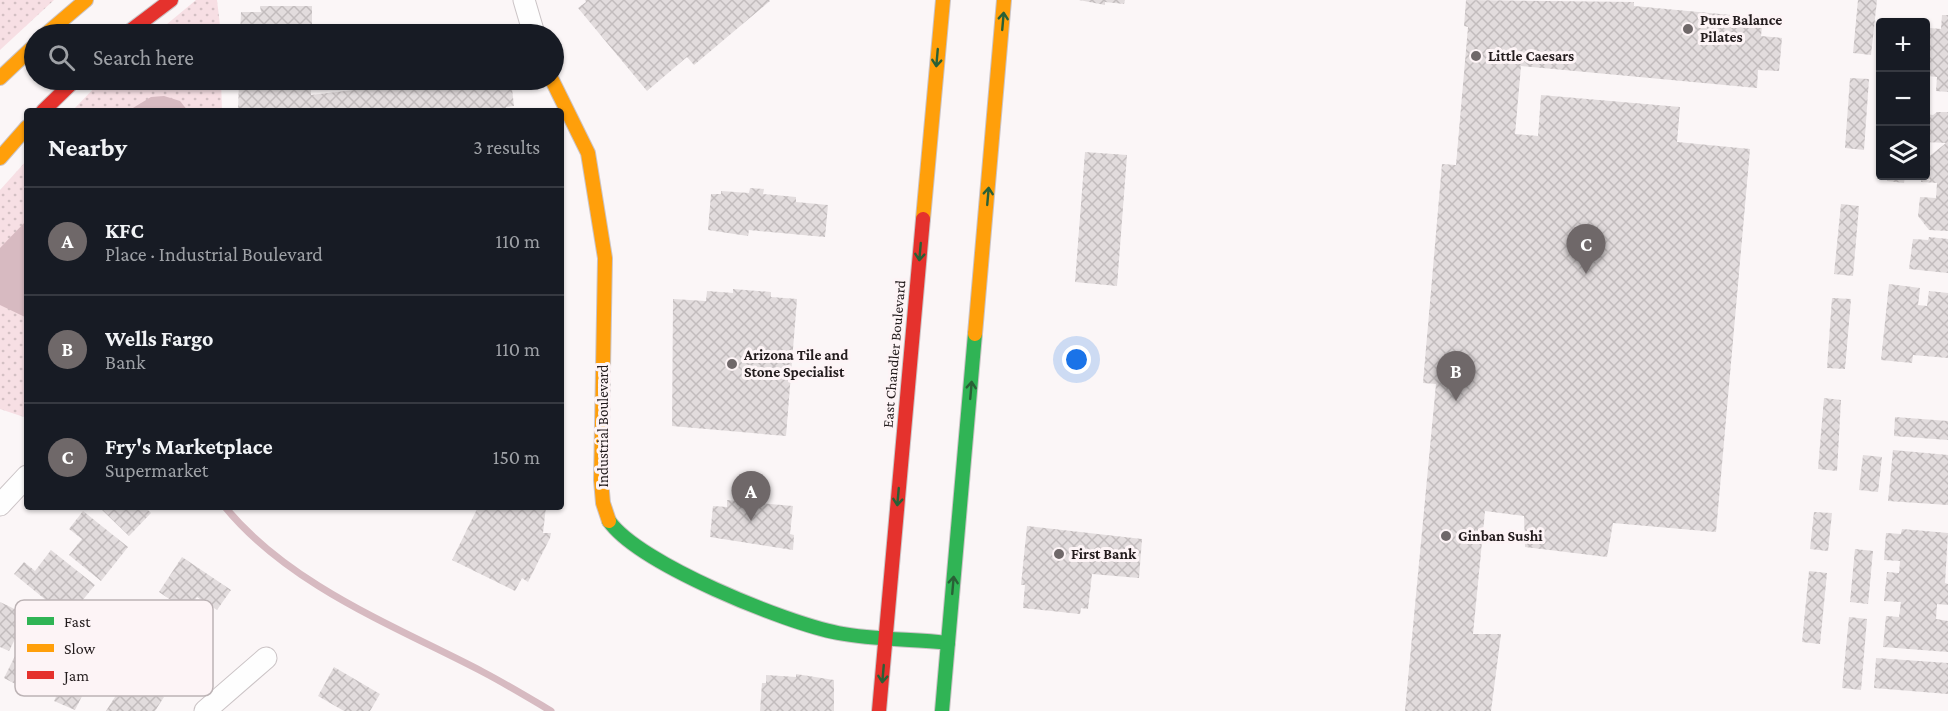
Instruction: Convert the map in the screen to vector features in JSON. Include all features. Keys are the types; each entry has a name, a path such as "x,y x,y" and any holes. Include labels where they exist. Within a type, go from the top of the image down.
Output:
{"main road":[{"path":"58,24 86,0"},
{"path":"139,24 171,0"},
{"name":"East Chandler Boulevard","path":"879,711 943,0"},
{"path":"942,711 1004,0"},
{"path":"0,78 24,55"},
{"path":"46,108 65,90"},
{"name":"Industrial Boulevard","path":"557,90 588,153 601,223 605,279 601,480 604,511 612,526 629,542 670,566 794,621 836,633 948,643"},
{"path":"0,158 22,132"}],"street":[{"path":"524,0 531,24"},
{"path":"0,505 24,479"},
{"path":"205,711 266,658"}],"shaded area":[{"path":"0,0 54,0 28,24 24,24 24,28 0,50"},
{"path":"196,0 217,0 220,24 167,24"},
{"path":"92,90 221,90 222,108 75,108"},
{"path":"164,96 180,101 186,108 133,108 151,97"},
{"path":"24,163 24,417 0,409 0,190"},
{"path":"24,223 24,317 0,305 0,248"}],"pier":[{"path":"0,81 30,108 24,108 24,141 0,120"}],"building":[{"path":"585,0 770,1 694,65 687,57 647,91 578,8 586,2"},
{"path":"1079,0 1125,0 1124,4 1105,2 1105,5"},
{"path":"1466,0 1634,2 1634,6 1763,18 1761,36 1782,38 1779,71 1758,70 1757,88 1521,66 1515,134 1538,136 1541,95 1680,107 1677,142 1750,149 1716,532 1613,523 1607,557 1525,547 1524,516 1485,511 1473,634 1501,634 1491,711 1405,711 1436,384 1423,383 1442,164 1456,165 1468,27 1464,26"},
{"path":"1858,0 1877,0 1871,55 1853,53"},
{"path":"260,6 312,6 312,24 240,24 241,12 261,12"},
{"path":"1942,15 1948,15 1948,92 1936,91 1937,77 1930,76 1930,28 1941,29"},
{"path":"1850,78 1869,79 1864,150 1845,148"},
{"path":"239,90 311,90 311,95 354,90 512,90 514,106 506,108 238,108"},
{"path":"1937,112 1948,112 1948,231 1929,230 1918,216 1920,197 1936,198 1937,183 1921,182 1921,180 1930,180 1930,156 1946,143 1930,142 1930,115"},
{"path":"1085,152 1127,155 1117,286 1075,282"},
{"path":"1887,180 1904,180 1904,183"},
{"path":"750,188 764,189 763,194 796,197 796,202 828,205 825,237 749,230 748,236 708,230 711,194 721,194 721,191 749,193"},
{"path":"1841,204 1859,206 1853,276 1834,274"},
{"path":"1929,237 1948,239 1948,273 1909,269 1913,239 1928,240"},
{"path":"1889,284 1920,288 1918,305 1927,306 1929,291 1948,293 1948,358 1913,355 1912,363 1881,360"},
{"name":"Arizona Tile and Stone Specialist","path":"733,289 771,292 771,297 797,299 786,436 672,426 673,299 706,301 707,291 733,293"},
{"path":"1832,298 1851,299 1845,369 1827,368"},
{"path":"1824,398 1841,400 1837,471 1818,469"},
{"path":"1895,417 1948,421 1948,440 1894,436"},
{"path":"1893,450 1948,455 1948,505 1888,501"},
{"path":"1863,455 1882,457 1878,492 1859,490"},
{"path":"727,500 793,506 790,534 794,535 793,550 710,537 713,506 727,507"},
{"path":"102,510 148,510 151,513 129,536"},
{"path":"477,510 546,510 543,533 551,533 550,538 528,582 522,578 515,591 452,560"},
{"path":"83,511 128,547 101,581 69,555 82,539 69,529"},
{"path":"1814,512 1832,513 1828,551 1810,549"},
{"name":"First Bank","path":"1027,526 1142,539 1139,578 1092,574 1088,609 1081,608 1080,614 1023,608 1025,585 1021,585"},
{"path":"1902,529 1948,533 1945,583 1948,584 1948,605 1937,604 1936,619 1948,621 1948,652 1883,647 1886,616 1899,617 1901,602 1884,601 1887,572 1899,573 1900,561 1884,560 1886,533 1901,534"},
{"path":"1855,549 1873,551 1868,604 1850,602"},
{"path":"51,550 95,585 83,600 46,600 14,574 24,562 35,571"},
{"path":"182,557 231,590 217,610 213,607 213,600 202,600 197,597 195,600 171,600 159,592"},
{"path":"1809,571 1827,573 1820,644 1802,642"},
{"path":"0,602 15,609 15,639 9,651 0,647"},
{"path":"1849,617 1867,619 1861,690 1842,688"},
{"path":"15,656 15,684 4,678"},
{"path":"1876,658 1948,663 1948,694 1874,688"},
{"path":"334,667 380,694 370,711 344,711 318,696"},
{"path":"796,674 834,680 834,711 760,711 762,683 766,683 766,675 796,677"},
{"path":"56,696 82,696 75,710 54,701"},
{"path":"116,696 164,697 155,711 106,711"}],"waterway":[{"path":"228,510 251,535 280,560 312,582 345,602 492,677 551,711"}],"traffic: fast":[{"path":"942,711 975,334"},
{"path":"609,521 625,538 681,573 751,605 784,617 838,633 948,643"}],"traffic: slow":[{"path":"58,24 86,0"},
{"path":"923,219 943,0"},
{"path":"975,334 1004,0"},
{"path":"0,78 24,55"},
{"path":"557,90 588,153 605,258 601,480 603,503 609,521"},
{"path":"0,158 24,130"}],"traffic: jam":[{"path":"139,24 171,0"},
{"path":"46,108 65,90"},
{"path":"879,711 923,219"}],"place":[{"name":"Pure Balance Pilates","path":"1688,29"},
{"name":"Little Caesars","path":"1476,56"},
{"name":"Fry's Marketplace","path":"1586,274"},
{"name":"Arizona Tile and Stone Specialist","path":"732,364"},
{"name":"Wells Fargo","path":"1456,401"},
{"name":"KFC","path":"751,521"},
{"name":"Ginban Sushi","path":"1446,536"},
{"name":"First Bank","path":"1059,554"}]}
